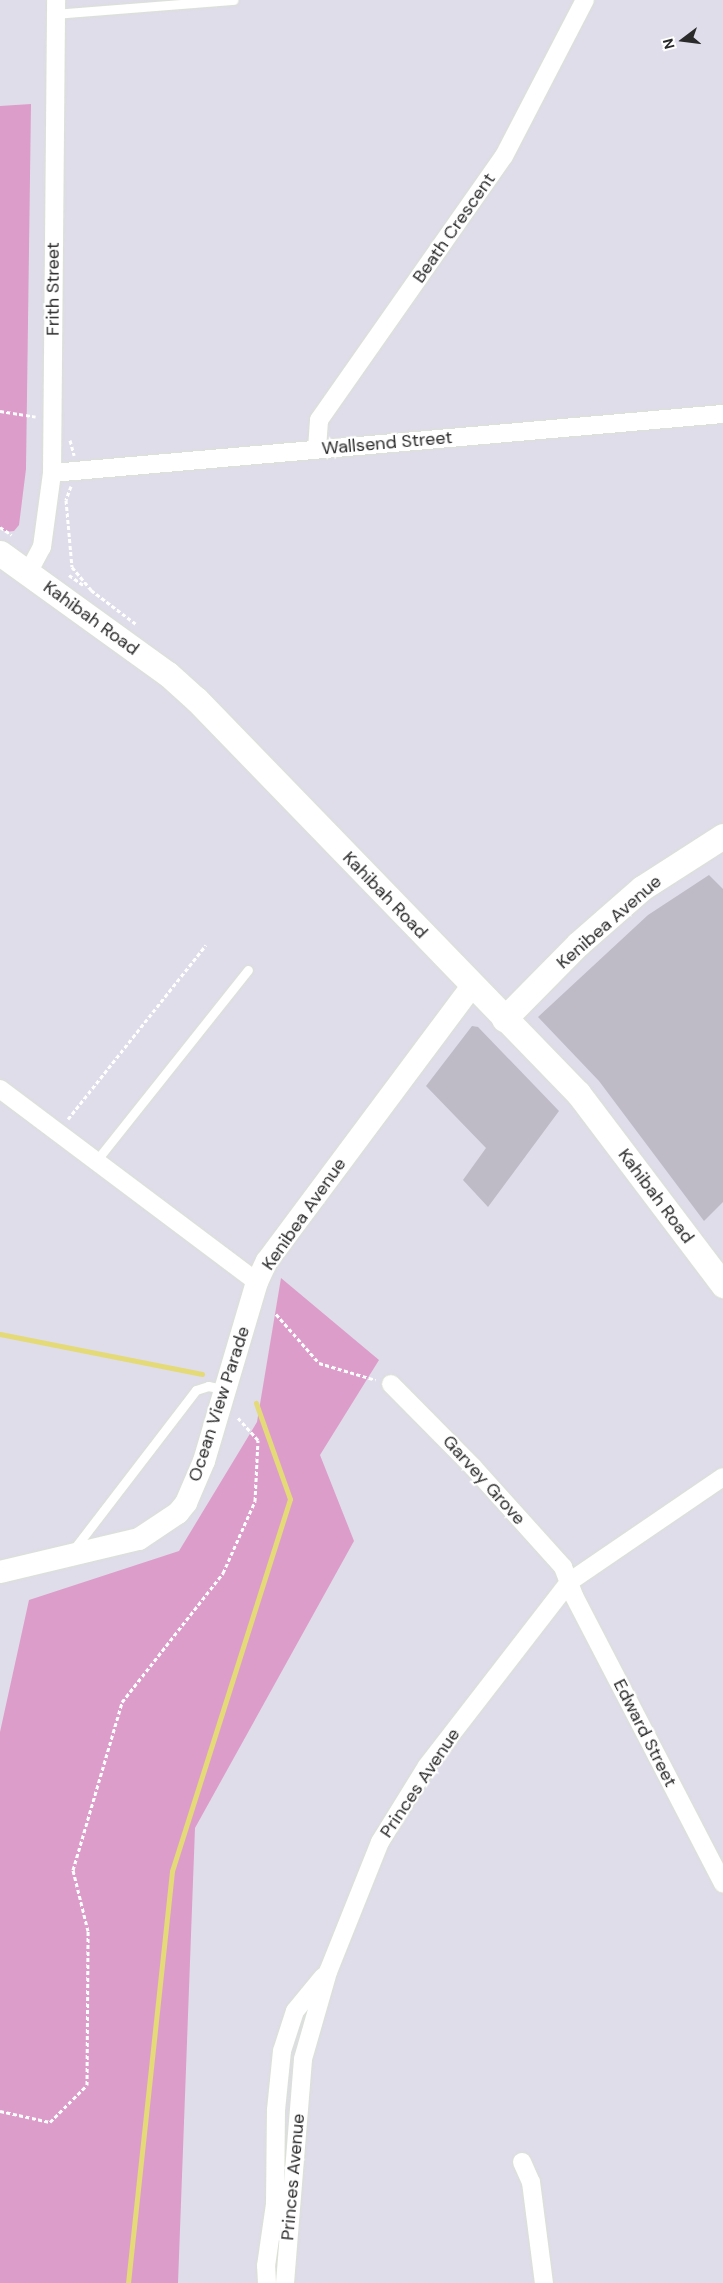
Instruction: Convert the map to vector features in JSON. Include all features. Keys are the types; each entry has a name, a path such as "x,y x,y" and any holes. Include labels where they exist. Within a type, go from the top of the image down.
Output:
{"main road":[{"name":"Kahibah Road","path":"6,544 28,574 168,674 196,699 472,986 578,1093 723,1285"},
{"name":"Kenibea Avenue","path":"504,1019 578,944 642,888 723,836"}],"street":[{"name":"Beath Crescent","path":"317,449 319,420 504,156 585,0"},
{"name":"Frith Street","path":"28,574 42,547 52,473 56,7"},
{"name":"Wallsend Street","path":"52,473 723,414"},
{"name":"Kenibea Avenue","path":"0,1089 257,1282 278,1245 472,986"},
{"name":"Ocean View Parade","path":"0,1572 139,1539 178,1513 186,1502 204,1461 257,1282"},
{"name":"Garvey Grove","path":"391,1384 473,1468 563,1567 569,1582"},
{"name":"Princes Avenue","path":"285,2283 303,2059 328,1972 380,1842 402,1802 569,1582 723,1477"},
{"name":"Edward Street","path":"569,1582 574,1596 723,1884"},
{"path":"267,2283 266,2266 277,2179 277,2094 285,2038 299,2004 328,1972"},
{"path":"522,2162 531,2182 544,2283"}],"lane":[{"path":"56,7 233,0"},
{"path":"96,1161 248,970"},
{"path":"66,1556 86,1537 196,1390 208,1386 224,1396"}],"path":[{"path":"0,411 52,418"},
{"path":"0,527 6,544"},
{"path":"69,575 91,590"},
{"path":"58,1132 206,945"},
{"path":"276,1314 319,1363 391,1384"},
{"path":"0,2111 50,2122 87,2085 88,1931 73,1870 122,1702 223,1573 255,1501 258,1440 224,1396"}],"shaded area":[{"path":"31,104 26,469 19,525 14,531 6,532 0,527 0,106"},
{"path":"281,1278 379,1360 320,1455 354,1541 195,1828 178,2283 0,2283 0,1732 29,1600 179,1551 257,1422"}],"building":[{"path":"709,875 723,889 723,1202 704,1221 599,1081 538,1017 648,915"},
{"path":"472,1026 478,1027 559,1111 488,1207 463,1180 486,1148 426,1086"}],"waterway":[{"path":"0,1334 202,1374"},
{"path":"128,2283 172,1871 290,1499 256,1403"}]}
